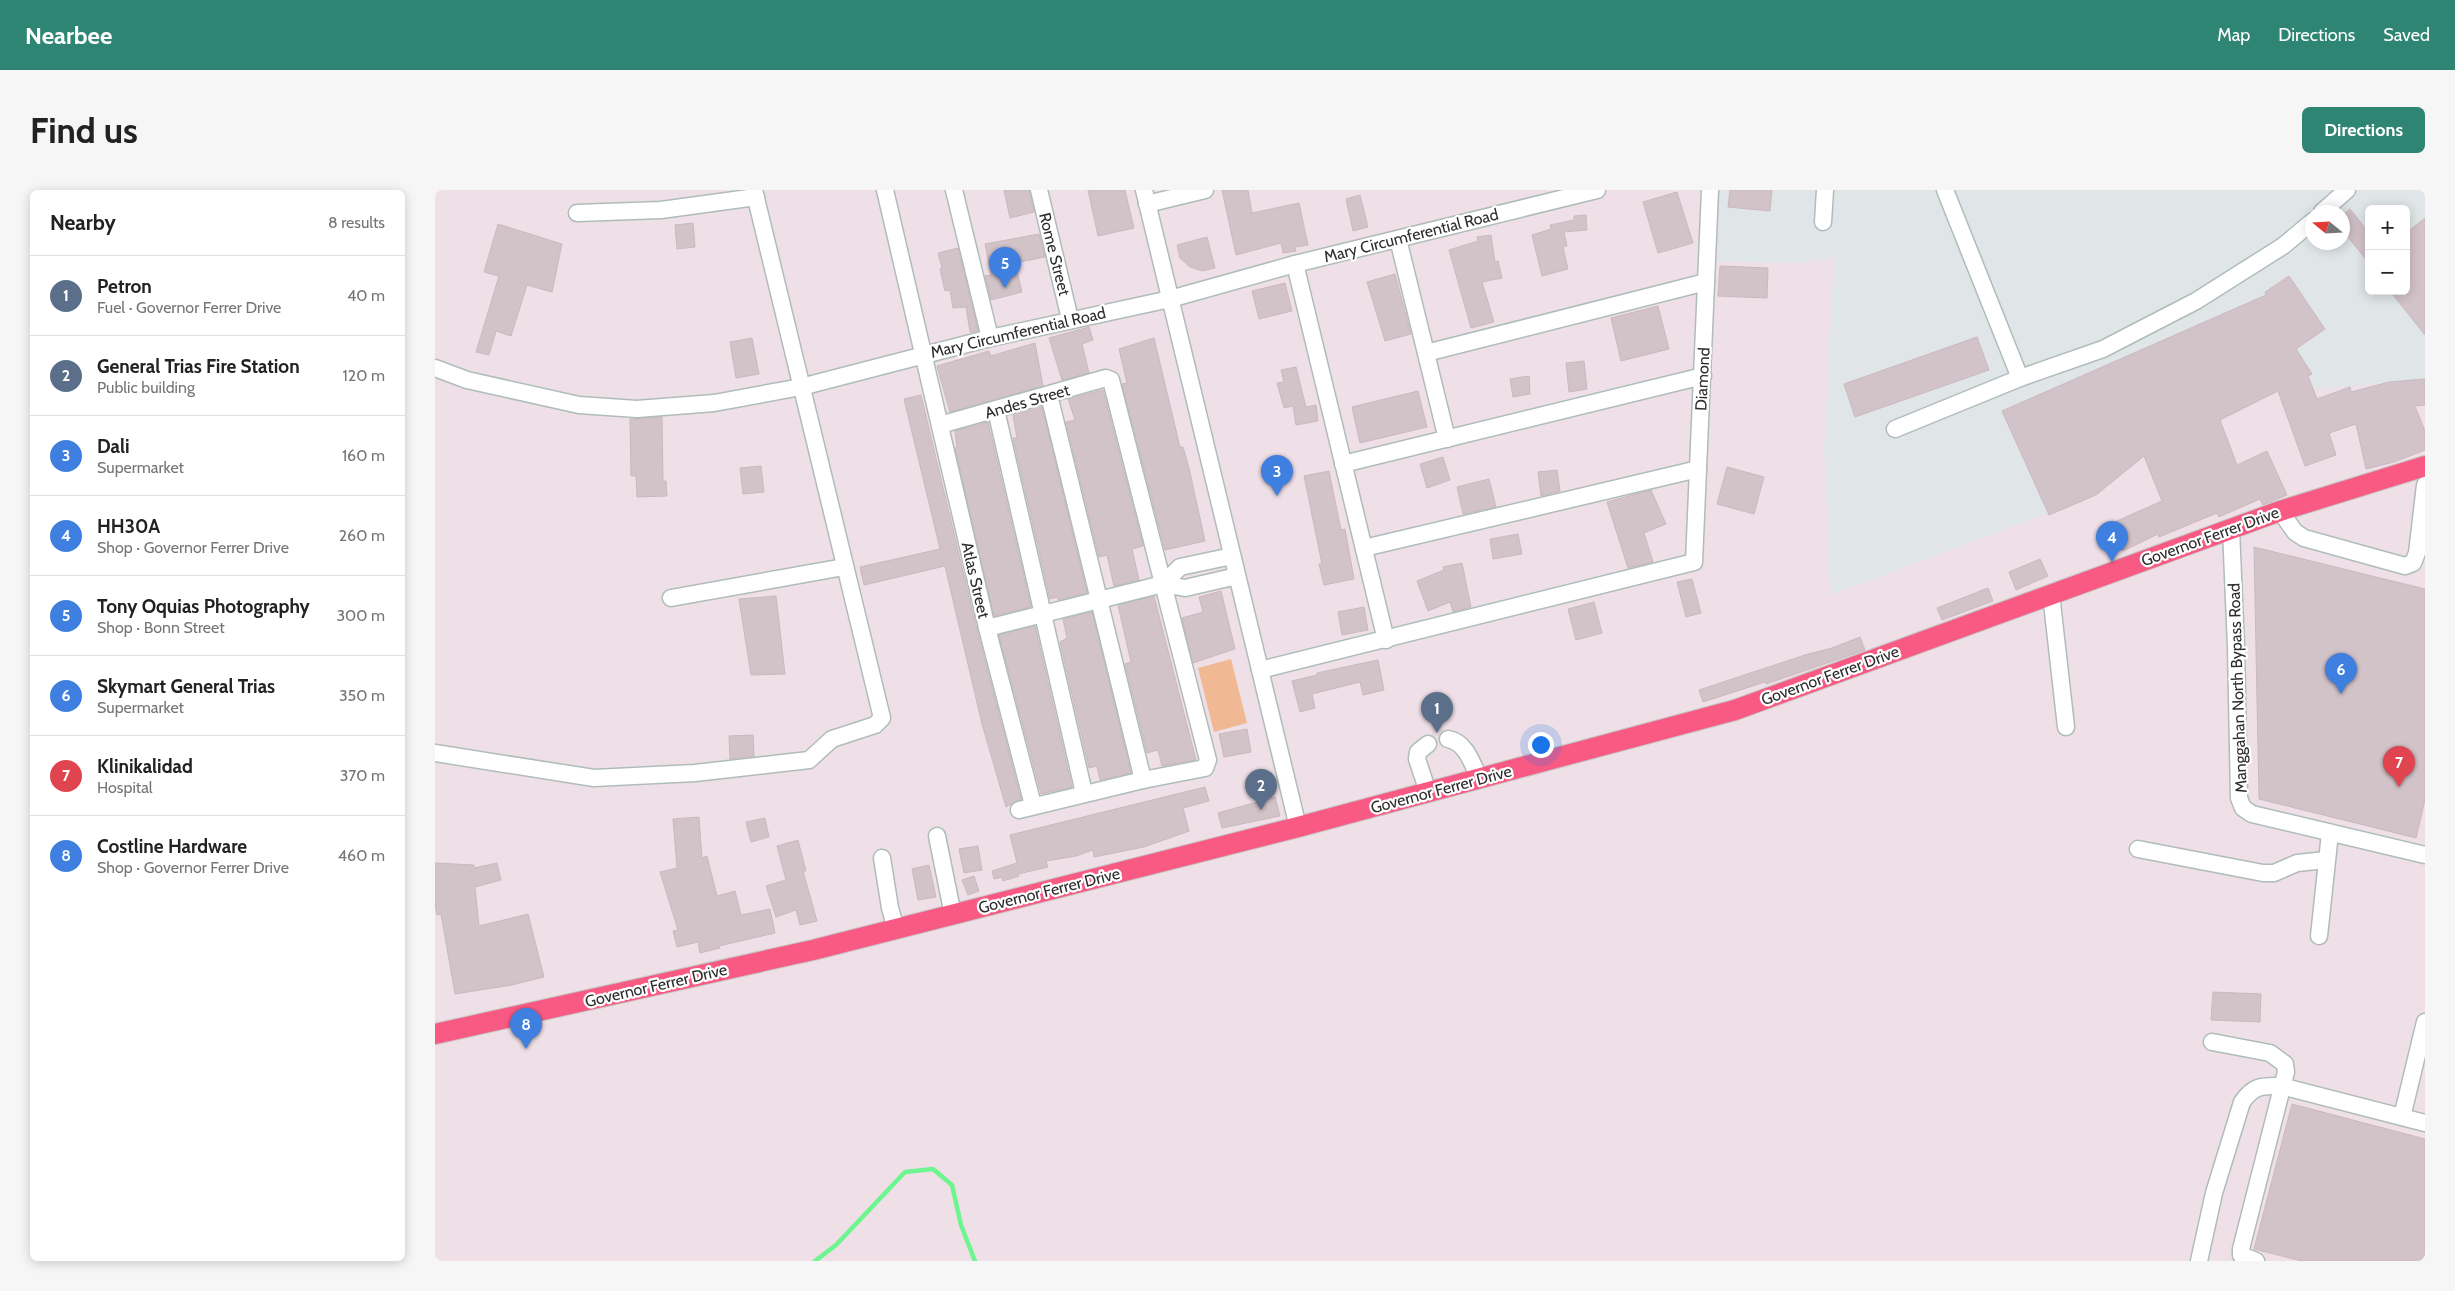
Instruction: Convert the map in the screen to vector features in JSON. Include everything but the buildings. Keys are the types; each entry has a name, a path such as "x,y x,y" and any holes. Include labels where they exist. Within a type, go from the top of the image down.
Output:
{"main road":[{"name":"Governor Ferrer Drive","path":"435,1034 813,950 1298,827 1735,710 2280,511 2425,466"}],"street":[{"name":"Atlas Street","path":"885,190 922,354 941,425 1026,808 1084,793"},
{"path":"954,190 990,338"},
{"name":"Rome Street","path":"1039,190 1071,319"},
{"path":"1205,190 1146,197 1298,827"},
{"name":"Mary Circumferential Road","path":"435,368 467,380 526,395 579,404 637,410 714,403 801,387 922,354 1071,319 1170,299 1295,264 1597,190"},
{"name":"Diamond","path":"1386,640 1690,565 1694,562 1710,190"},
{"path":"1823,222 1825,190"},
{"path":"1945,190 2020,378"},
{"path":"2330,205 2347,190"},
{"path":"435,753 594,778 695,773 809,760 833,739 875,725 882,718 755,194 661,210 577,213"},
{"path":"1895,429 2020,378 2103,349 2196,301 2283,246 2305,228"},
{"path":"1398,239 1447,439"},
{"path":"1260,670 1386,640 1295,264"},
{"path":"1426,353 1706,282"},
{"path":"1343,464 1703,376"},
{"name":"Andes Street","path":"941,425 1106,378 1111,382 1163,584"},
{"path":"1049,395 1143,780"},
{"path":"996,410 1084,793 1205,768 1208,760 1163,584"},
{"path":"1364,548 1698,469"},
{"path":"2280,511 2295,532 2304,538 2405,566 2413,563 2417,553 2425,485"},
{"name":"Manggahan North Bypass Road","path":"2231,529 2239,798 2243,808 2252,814 2425,855"},
{"path":"1163,584 1180,568 1232,556"},
{"path":"671,598 844,567"},
{"path":"987,628 1163,584 1185,588 1237,576"},
{"path":"2051,594 2066,727"},
{"path":"1448,738 1456,740 1462,745 1479,778"},
{"path":"1428,744 1418,752 1417,759 1428,792"},
{"path":"2319,936 2326,860 2331,833"},
{"path":"937,836 953,915"},
{"path":"2137,849 2263,873 2273,873 2297,863 2326,860"},
{"path":"882,858 890,908 896,929"},
{"path":"2402,1117 2425,1022"},
{"path":"2211,1042 2277,1056 2285,1064 2286,1072 2241,1249 2241,1255 2256,1261"},
{"path":"2199,1261 2213,1193 2242,1102 2250,1091 2262,1086 2281,1086 2425,1123"}],"shaded area":[{"path":"1719,190 2425,190 2425,379 2272,394 2140,459 2096,495 1831,595 1824,448 1834,258 1800,263 1718,262"},
{"path":"1231,659 1247,723 1214,732 1198,668"}],"waterway":[{"path":"815,1261 836,1245 905,1172 933,1169 952,1185 961,1225 975,1261"}],"place":[{"name":"Tony Oquias Photography","path":"1005,288"},
{"name":"Dali","path":"1277,496"},
{"name":"HH30A","path":"2112,562"},
{"name":"Skymart General Trias","path":"2341,694"},
{"name":"Petron","path":"1437,733"},
{"name":"Klinikalidad","path":"2399,787"},
{"name":"General Trias Fire Station","path":"1261,810"},
{"name":"Costline Hardware","path":"526,1049"}]}
